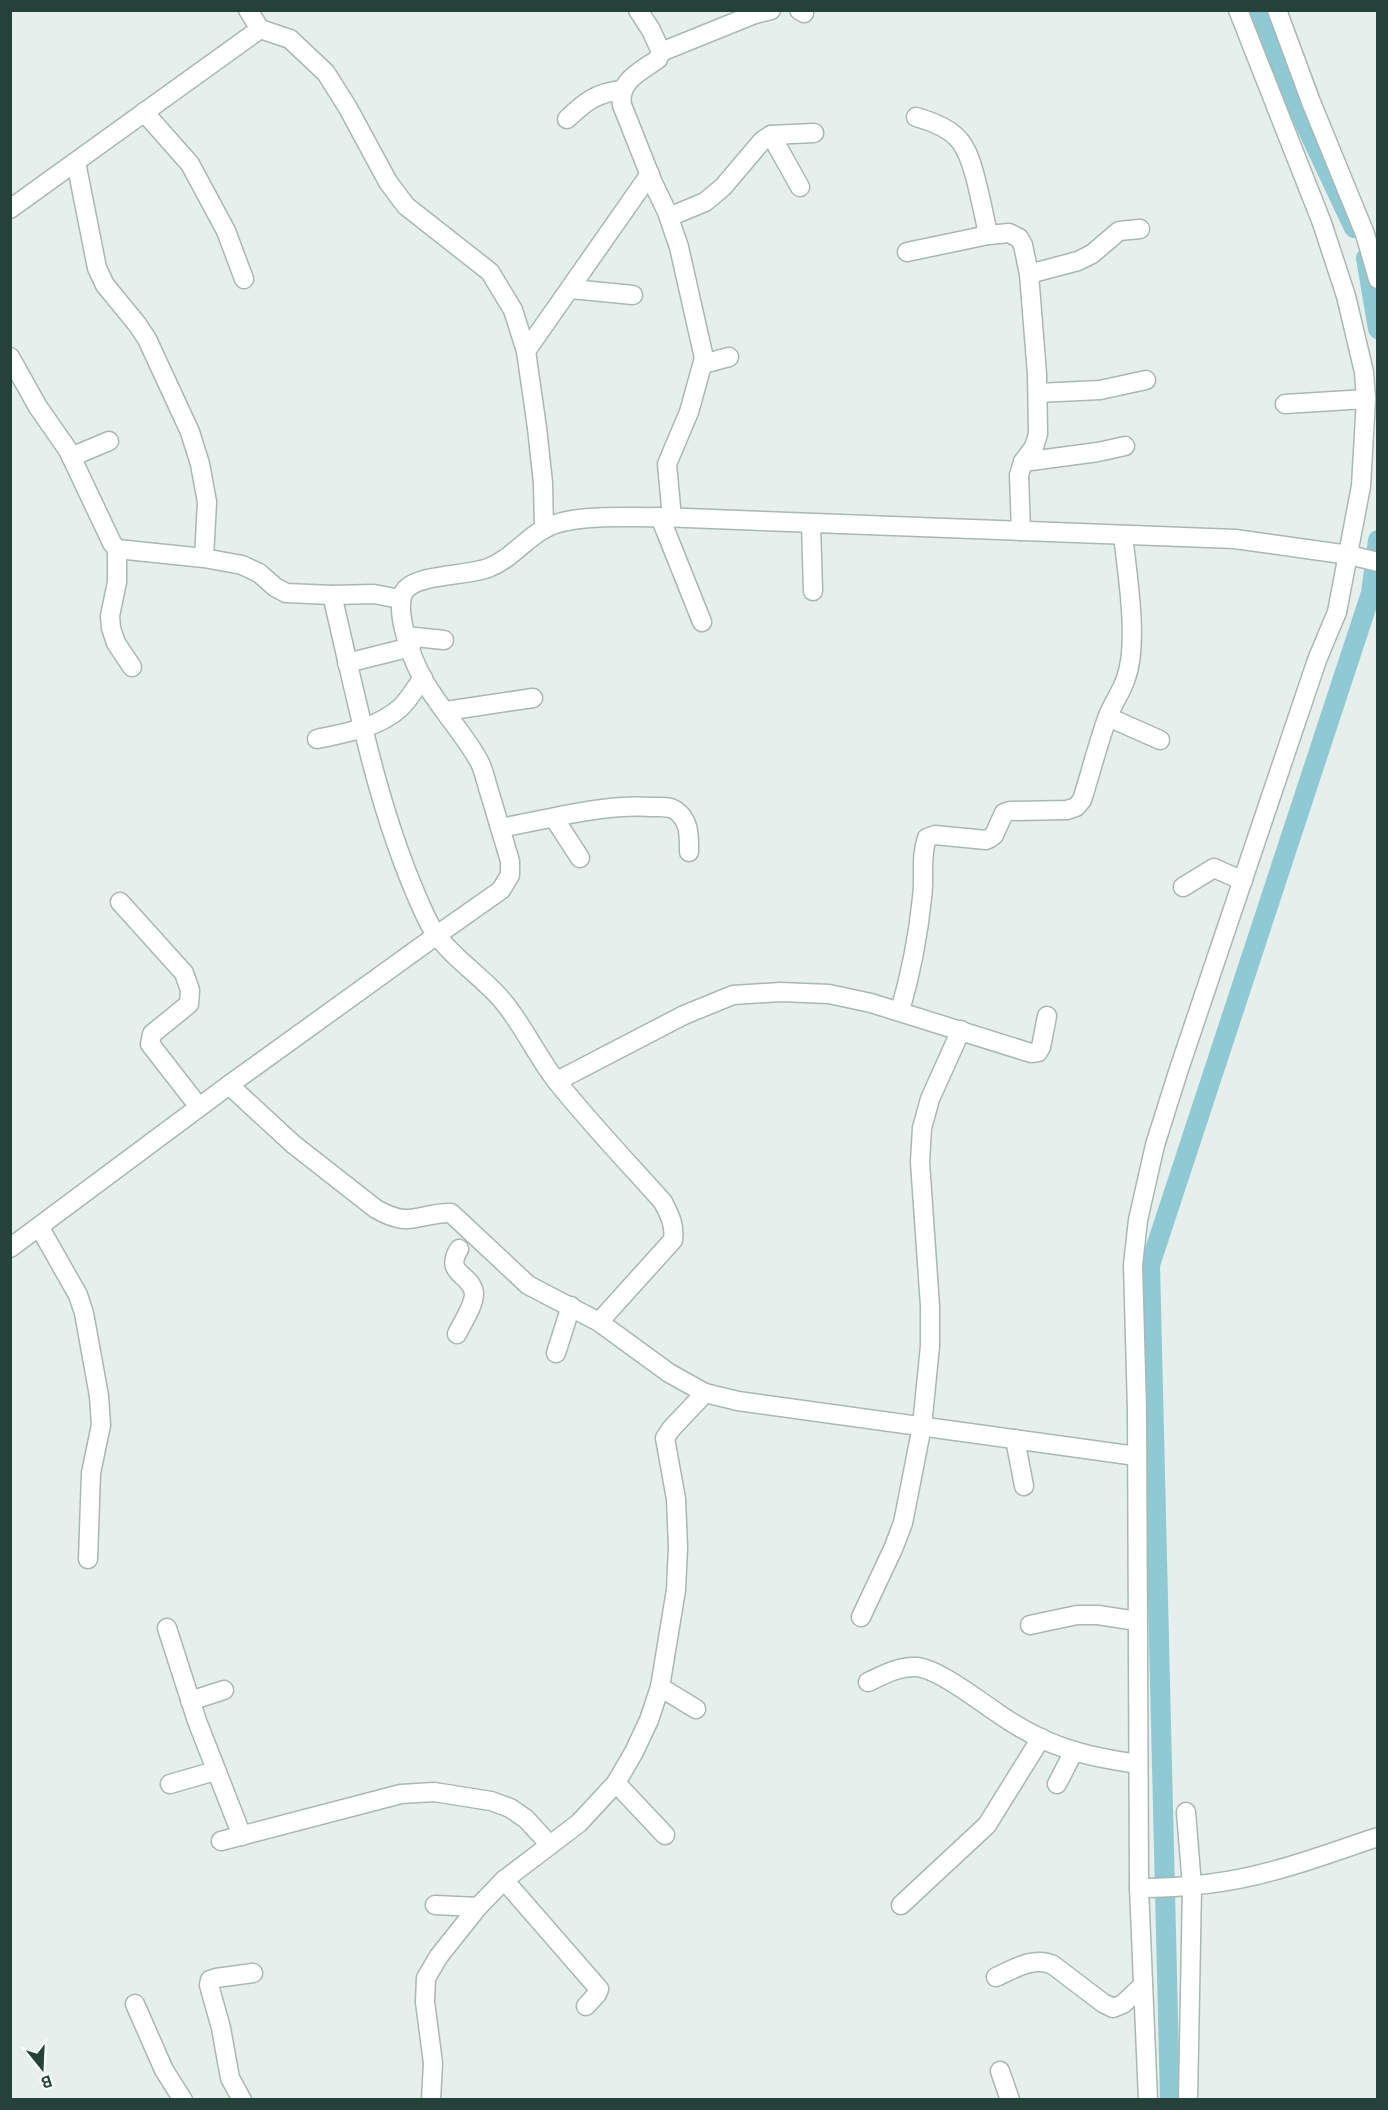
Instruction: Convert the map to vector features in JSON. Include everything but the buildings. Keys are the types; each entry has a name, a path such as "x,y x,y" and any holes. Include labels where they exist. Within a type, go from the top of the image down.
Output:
{"street":[{"path":"248,10 261,29 290,39 326,73 348,108 388,182 406,206 490,272 513,310 526,351 543,483 544,529"},
{"path":"638,10 662,52"},
{"path":"702,622 666,518 667,464 689,412 704,358 679,246 620,96 625,85 658,59 662,52 755,14 771,10"},
{"path":"1148,2100 1143,1985 1144,1888 1138,1764 1137,1456 1133,1265 1138,1220 1159,1134 1317,660 1363,558 1361,486 1366,399 1364,372 1346,296 1322,223 1238,10"},
{"path":"1277,10 1311,102 1365,234 1377,279"},
{"path":"10,209 261,29"},
{"path":"567,118 589,99 622,90"},
{"path":"144,112 190,164 226,231 244,279"},
{"path":"916,117 946,129 960,141 970,157 988,234"},
{"path":"669,217 705,202 723,187 762,141 771,135 814,133"},
{"path":"771,135 800,187"},
{"path":"76,162 97,268 105,285 147,339 190,432 200,464 207,502 204,558"},
{"path":"526,351 650,174"},
{"path":"1029,274 1092,254 1119,231 1140,229"},
{"path":"907,252 988,234 1009,234 1019,238 1023,245 1029,274 1038,393 1038,434 1034,447 1023,462 1019,475 1021,531"},
{"path":"571,289 633,295"},
{"path":"10,357 38,407 71,457 117,549 117,582 110,616 111,628 116,643 132,667"},
{"path":"703,364 729,357"},
{"path":"1038,393 1100,390 1146,380"},
{"path":"1285,404 1366,399"},
{"path":"71,457 109,441"},
{"path":"1023,462 1125,446"},
{"path":"10,1248 40,1228 229,1085 501,890 510,875 510,861 480,763 423,678 408,642 400,598 407,588 422,579 474,573 494,566 544,529 583,519 666,518 1235,539 1363,558"},
{"path":"811,523 813,591"},
{"path":"900,1011 911,973 919,932 923,893 923,848 927,838 935,835 986,840 994,835 1004,813 1067,810 1076,807 1082,800 1108,717 1126,677 1131,649 1130,599 1123,535"},
{"path":"117,549 204,558 242,565 260,573 275,587 286,593 374,594 400,598"},
{"path":"332,595 362,729 391,830 436,935 454,955 502,999 520,1023 556,1081 663,1202 675,1229 673,1240 599,1322"},
{"path":"347,663 408,642 444,640"},
{"path":"317,740 362,729 382,720 400,708 423,678"},
{"path":"446,711 533,698"},
{"path":"1108,717 1160,740"},
{"path":"500,828 554,818 582,810 614,807 672,808 680,814 689,828 689,852"},
{"path":"554,818 580,858"},
{"path":"1183,887 1214,868 1243,881"},
{"path":"120,902 184,974 190,990 189,1004 152,1034 150,1044 199,1107"},
{"path":"556,1081 684,1015 733,995 780,992 829,994 900,1011 1031,1053 1038,1052 1041,1047 1047,1016"},
{"path":"861,1617 903,1523 922,1426 930,1346 930,1306 920,1162 922,1128 930,1099 961,1030"},
{"path":"229,1085 293,1144 376,1209 391,1217 405,1219 437,1212 451,1213 465,1240 528,1285 599,1322 669,1373 705,1394 738,1401 1137,1456"},
{"path":"40,1228 78,1295 84,1313 99,1396 100,1425 91,1473 88,1559"},
{"path":"457,1334 474,1292 454,1264 454,1256 465,1240"},
{"path":"556,1353 571,1306"},
{"path":"430,2100 433,2063 425,2002 426,1978 438,1956 478,1907 504,1880 579,1823 616,1783 649,1720 660,1687 676,1590 678,1547 676,1499 665,1438 705,1394"},
{"path":"1015,1439 1024,1486"},
{"path":"1030,1625 1077,1615 1137,1621"},
{"path":"167,1628 215,1771 242,1836"},
{"path":"868,1682 897,1669 918,1667 937,1674 1041,1738 1100,1758 1138,1764"},
{"path":"660,1687 696,1709"},
{"path":"190,1701 224,1690"},
{"path":"901,1905 987,1825 1041,1738"},
{"path":"1057,1784 1074,1751"},
{"path":"170,1784 215,1771"},
{"path":"616,1783 665,1835"},
{"path":"220,1841 401,1794 434,1792 490,1801 510,1808 526,1819 550,1845"},
{"path":"1186,1812 1188,2100"},
{"path":"1144,1888 1185,1887 1277,1870 1377,1837"},
{"path":"504,1880 599,1989 586,2006"},
{"path":"435,1905 478,1907"},
{"path":"996,1977 1030,1963 1044,1961 1113,2008 1122,2004 1143,1985"},
{"path":"242,2100 230,2078 210,1980 252,1973"},
{"path":"135,2004 164,2070 183,2100"},
{"path":"1000,2071 1010,2100"}],"waterway":[{"path":"1255,10 1291,94 1354,228"},
{"path":"1366,258 1378,329"},
{"path":"1170,2100 1150,1265 1371,593 1378,540"}]}
